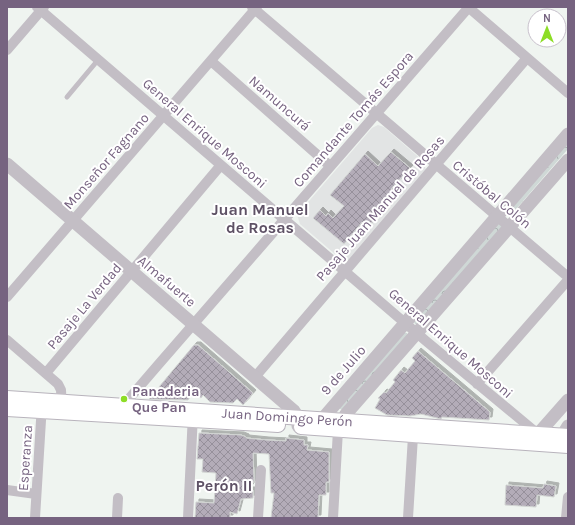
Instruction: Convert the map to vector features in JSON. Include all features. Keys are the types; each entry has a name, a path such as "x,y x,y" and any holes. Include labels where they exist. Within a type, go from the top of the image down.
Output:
{"main road":[{"name":"Juan Domingo Perón","path":"7,398 42,406"},
{"name":"Juan Domingo Perón","path":"7,409 42,406 62,407 538,439"},
{"name":"Juan Domingo Perón","path":"298,422 325,419 340,426 413,436 538,439 567,437"}],"street":[{"path":"468,7 568,93"},
{"name":"Comandante Tomás Espora","path":"125,411 193,324 468,7"},
{"path":"7,50 40,8"},
{"name":"General Enrique Mosconi","path":"40,8 98,60 477,384 538,439"},
{"name":"Cristóbal Colón","path":"255,8 376,114 568,278"},
{"name":"Monseñor Fagnano","path":"7,297 211,62 255,8"},
{"name":"Pasaje Juan Manuel de Rosas","path":"255,377 527,58"},
{"name":"Namuncurá","path":"211,62 330,166"},
{"name":"9 de Julio","path":"325,419 329,412 568,134"},
{"path":"333,518 340,426 568,160"},
{"name":"Almafuerte","path":"7,164 130,272 255,377 298,422"},
{"name":"Pasaje La Verdad","path":"46,374 221,165"},
{"path":"477,384 568,278"},
{"path":"7,340 58,384 61,390 62,407"},
{"path":"538,439 568,400"},
{"name":"Esperanza","path":"35,518 42,406"},
{"path":"188,518 193,416"},
{"path":"408,518 413,436"},
{"path":"258,518 261,470"},
{"path":"7,490 36,494"},
{"path":"566,518 568,496"},
{"path":"117,518 118,498"}],"lane":[{"path":"67,97 98,60"}],"shaded area":[{"path":"378,125 384,127 423,161 426,170 349,260 342,260 300,224 297,215 372,128"}],"green space":[{"path":"568,141 568,149 511,215 507,215 507,211"},
{"path":"498,224 501,224 502,227 418,324 415,324 413,320"},
{"path":"403,333 407,333 408,336 344,410 340,409 339,405"}],"building":[{"path":"391,152 410,168 391,189 396,194 368,227 362,222 344,244 313,218 320,210 326,216 328,213 333,218 344,206 330,195 365,154 378,166"},
{"path":"194,345 198,345 253,393 243,405 237,399 233,403 210,402 203,395 201,398 193,392 188,400 149,399"},
{"path":"418,351 490,412 489,420 442,417 441,419 421,414 410,416 387,415 375,408 380,399 378,398 384,392 386,393 395,382 393,380 401,370 405,373 415,361 412,358"},
{"path":"199,433 241,435 246,438 266,440 286,441 286,438 304,440 304,445 308,445 307,450 329,452 329,482 326,482 326,495 319,495 318,518 271,518 274,493 271,493 269,454 253,453 254,481 248,490 253,490 253,498 241,499 237,514 230,512 230,518 195,518 196,502 214,503 216,473 202,472 203,459 197,459"},
{"path":"544,484 556,486 554,497 537,495 536,507 505,505 506,485 543,488"}],"place":[{"name":"Panaderia Que Pan","path":"124,399"}],"district":[{"name":"Juan Manuel de Rosas","path":"260,218"},
{"name":"Perón II","path":"224,485"}]}
